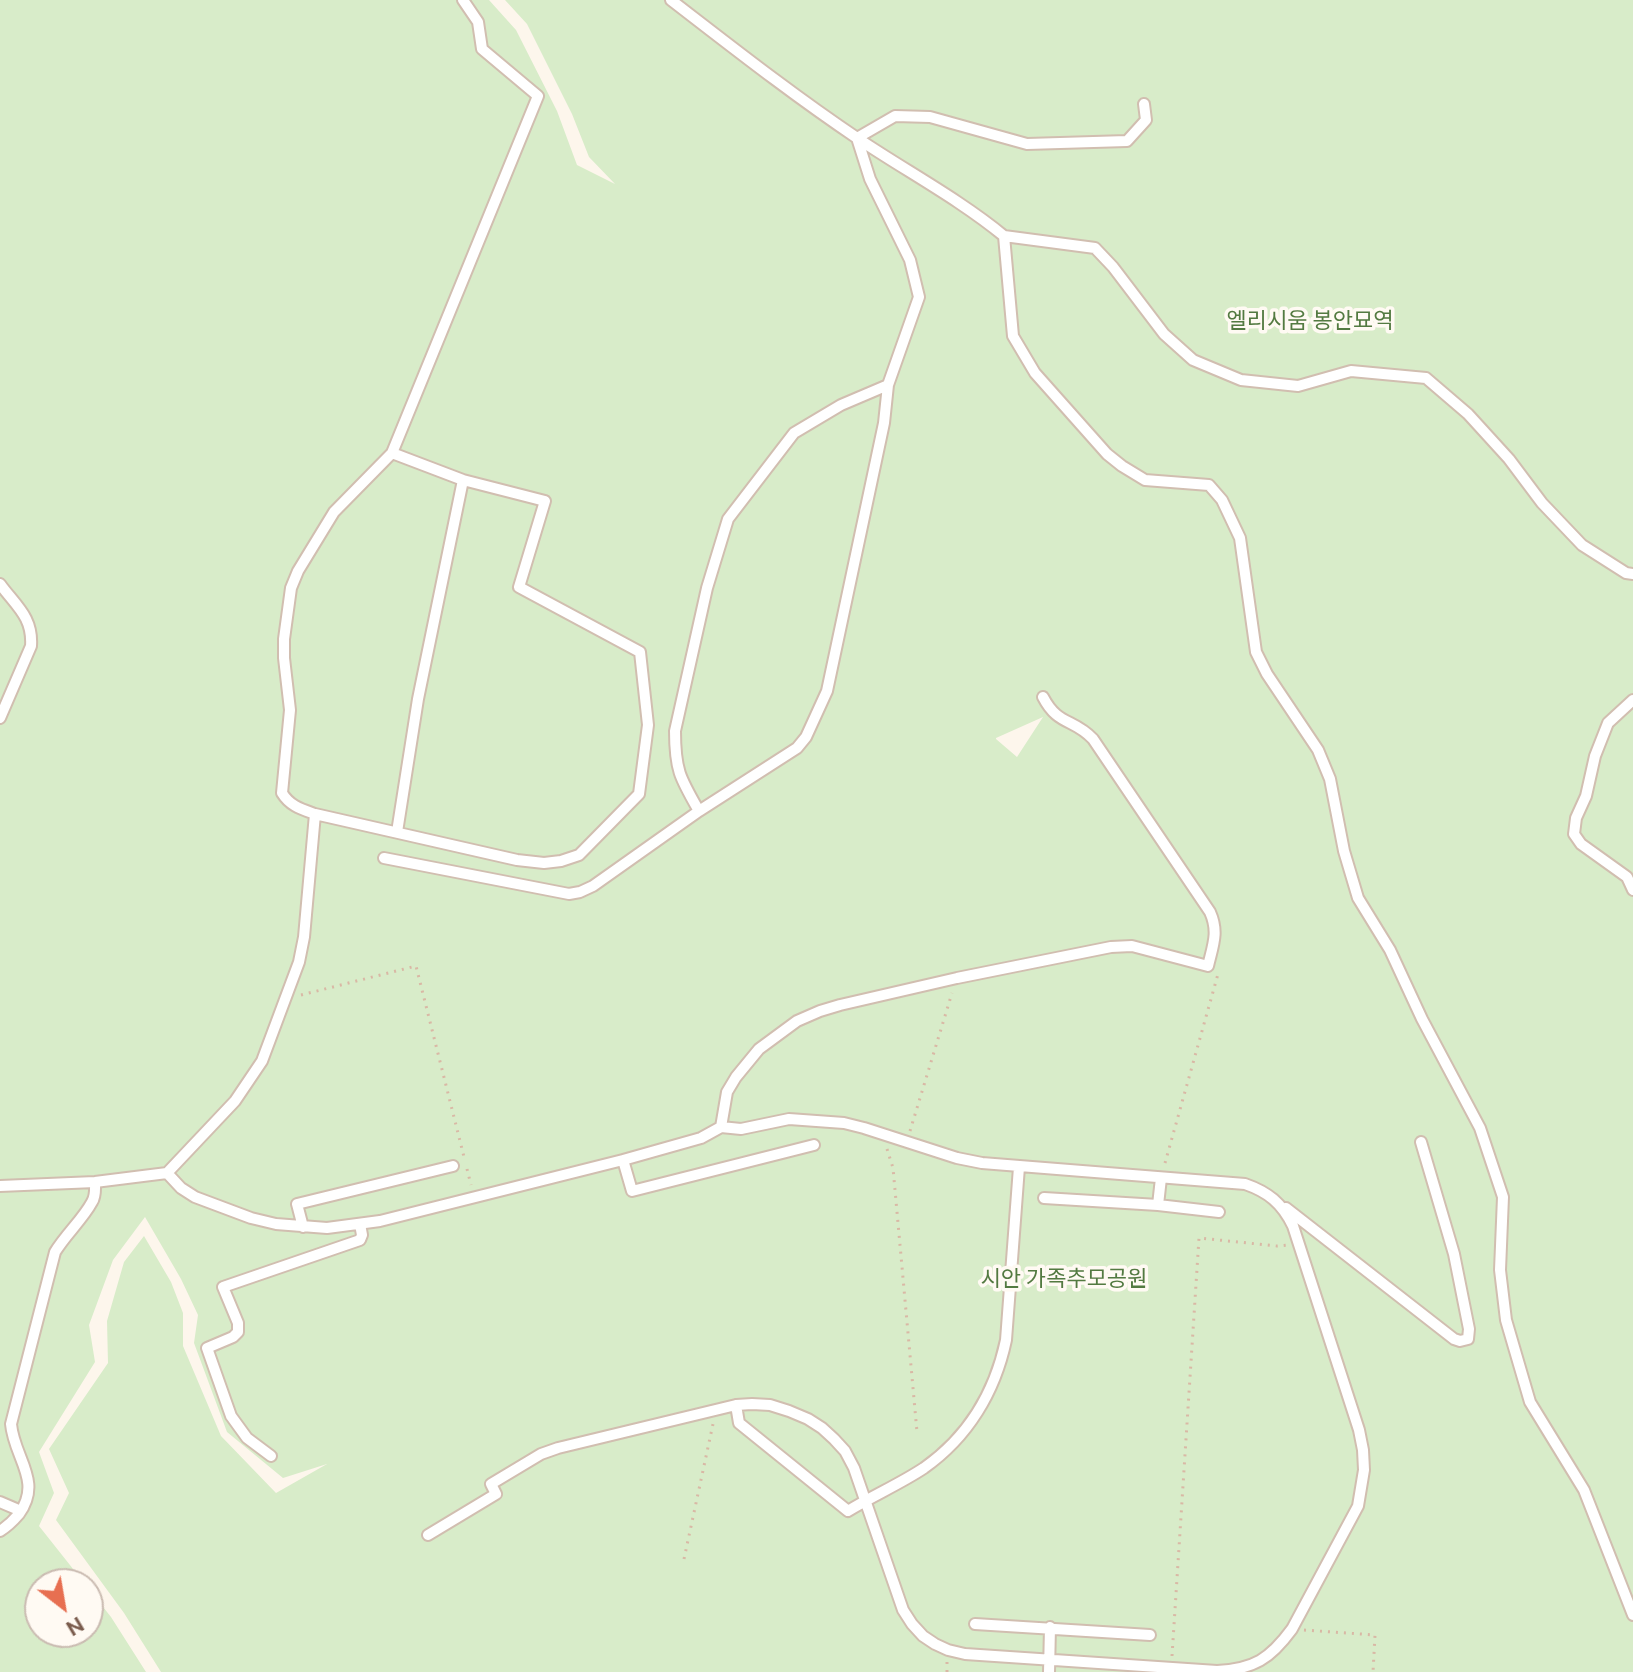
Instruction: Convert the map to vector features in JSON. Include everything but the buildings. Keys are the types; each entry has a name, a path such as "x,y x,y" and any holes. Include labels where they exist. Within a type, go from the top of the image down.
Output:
{"lane":[{"path":"392,453 463,480 545,501 519,587 640,652 648,725 639,794 579,855 544,863 517,860 315,814 294,807 282,793 290,710 284,639 291,588 334,512 392,453 538,96 482,49 478,22 463,0"},
{"path":"671,0 857,138 982,218 1004,236 1095,248 1164,334 1193,360 1241,380 1298,386 1351,371 1426,378 1468,414 1509,459 1542,503 1582,545 1626,573 1633,574"},
{"path":"857,138 895,116 930,117 1027,144 1127,141 1146,120 1144,104"},
{"path":"384,858 569,894 580,892 797,748 806,737 827,691 884,423 888,385 919,297 910,260 870,179 857,138"},
{"path":"1004,236 1013,336 1035,373 1107,454 1122,466 1145,480 1209,485 1222,500 1240,538 1256,652 1267,674 1318,750 1330,779 1344,851 1358,898 1390,950 1422,1019 1480,1128 1503,1197 1500,1270 1506,1320 1530,1402 1584,1490 1633,1615"},
{"path":"699,811 681,780 675,751 675,731 707,588 728,519 794,433 841,405 888,385"},
{"path":"397,832 418,699 463,480"},
{"path":"0,584 24,613 32,635 31,646 0,718"},
{"path":"721,1127 727,1092 759,1049 797,1021 840,1005 1111,947 1132,946 1208,966 1216,935 1210,912 1093,739 1083,728 1058,718 1050,711 1043,697"},
{"path":"1633,700 1608,723 1595,756 1586,796 1576,818 1574,834 1581,844 1627,877 1633,890"},
{"path":"0,1186 95,1182 167,1173 235,1101 262,1061 299,962 315,814"},
{"path":"167,1173 195,1197 251,1218 276,1224 327,1228 380,1221 623,1160 701,1138 721,1127 741,1129 789,1119 844,1123 957,1158 1019,1167 1245,1184 1268,1194 1460,1341 1468,1339 1469,1329 1454,1254 1421,1142"},
{"path":"623,1160 632,1191 814,1145"},
{"path":"303,1227 297,1204 453,1166"},
{"path":"736,1405 739,1423 848,1511 937,1458 967,1428 981,1407 1002,1361 1019,1167"},
{"path":"1158,1205 1161,1178"},
{"path":"0,1531 28,1500 29,1486 11,1424 55,1252 92,1203 95,1182"},
{"path":"1044,1198 1219,1212"},
{"path":"428,1535 496,1494 491,1484 541,1454 716,1409 736,1405 770,1405 822,1428 845,1451 866,1500 903,1610 923,1636 948,1650 965,1654 1217,1671 1252,1666 1275,1650 1292,1629 1358,1506 1364,1470 1359,1430 1300,1243 1278,1202"},
{"path":"271,1456 247,1438 231,1416 207,1348 238,1332 238,1323 223,1287 360,1240 360,1224"},
{"path":"0,1502 21,1511"},
{"path":"975,1624 1150,1635"},
{"path":"1049,1672 1050,1627"}],"path":[{"path":"286,999 416,966 474,1198"},
{"path":"1161,1178 1219,970 1208,966"},
{"path":"907,1142 957,978"},
{"path":"882,1134 893,1168 917,1432"},
{"path":"1171,1668 1199,1238 1277,1246 1300,1243"},
{"path":"684,1559 716,1409"},
{"path":"1292,1629 1375,1635 1373,1672"}],"green space":[{"name":"시안 가족추모공원","path":"0,0 489,0 516,30 557,111 577,165 615,184 589,157 572,114 527,24 505,0 1633,0 1633,1672 161,1672 104,1586 104,1568 91,1568 56,1520 69,1493 49,1449 108,1363 107,1321 124,1262 144,1236 171,1282 183,1313 183,1346 221,1436 276,1493 327,1464 283,1478 227,1432 194,1343 198,1315 145,1217 113,1260 89,1325 95,1362 39,1452 54,1493 39,1526 72,1568 24,1568 24,1648 104,1648 104,1608 146,1672 0,1672","holes":["1043,717 1017,757 996,738"]}],"park label":[{"name":"엘리시움 봉안묘역","path":"1310,321"}]}
